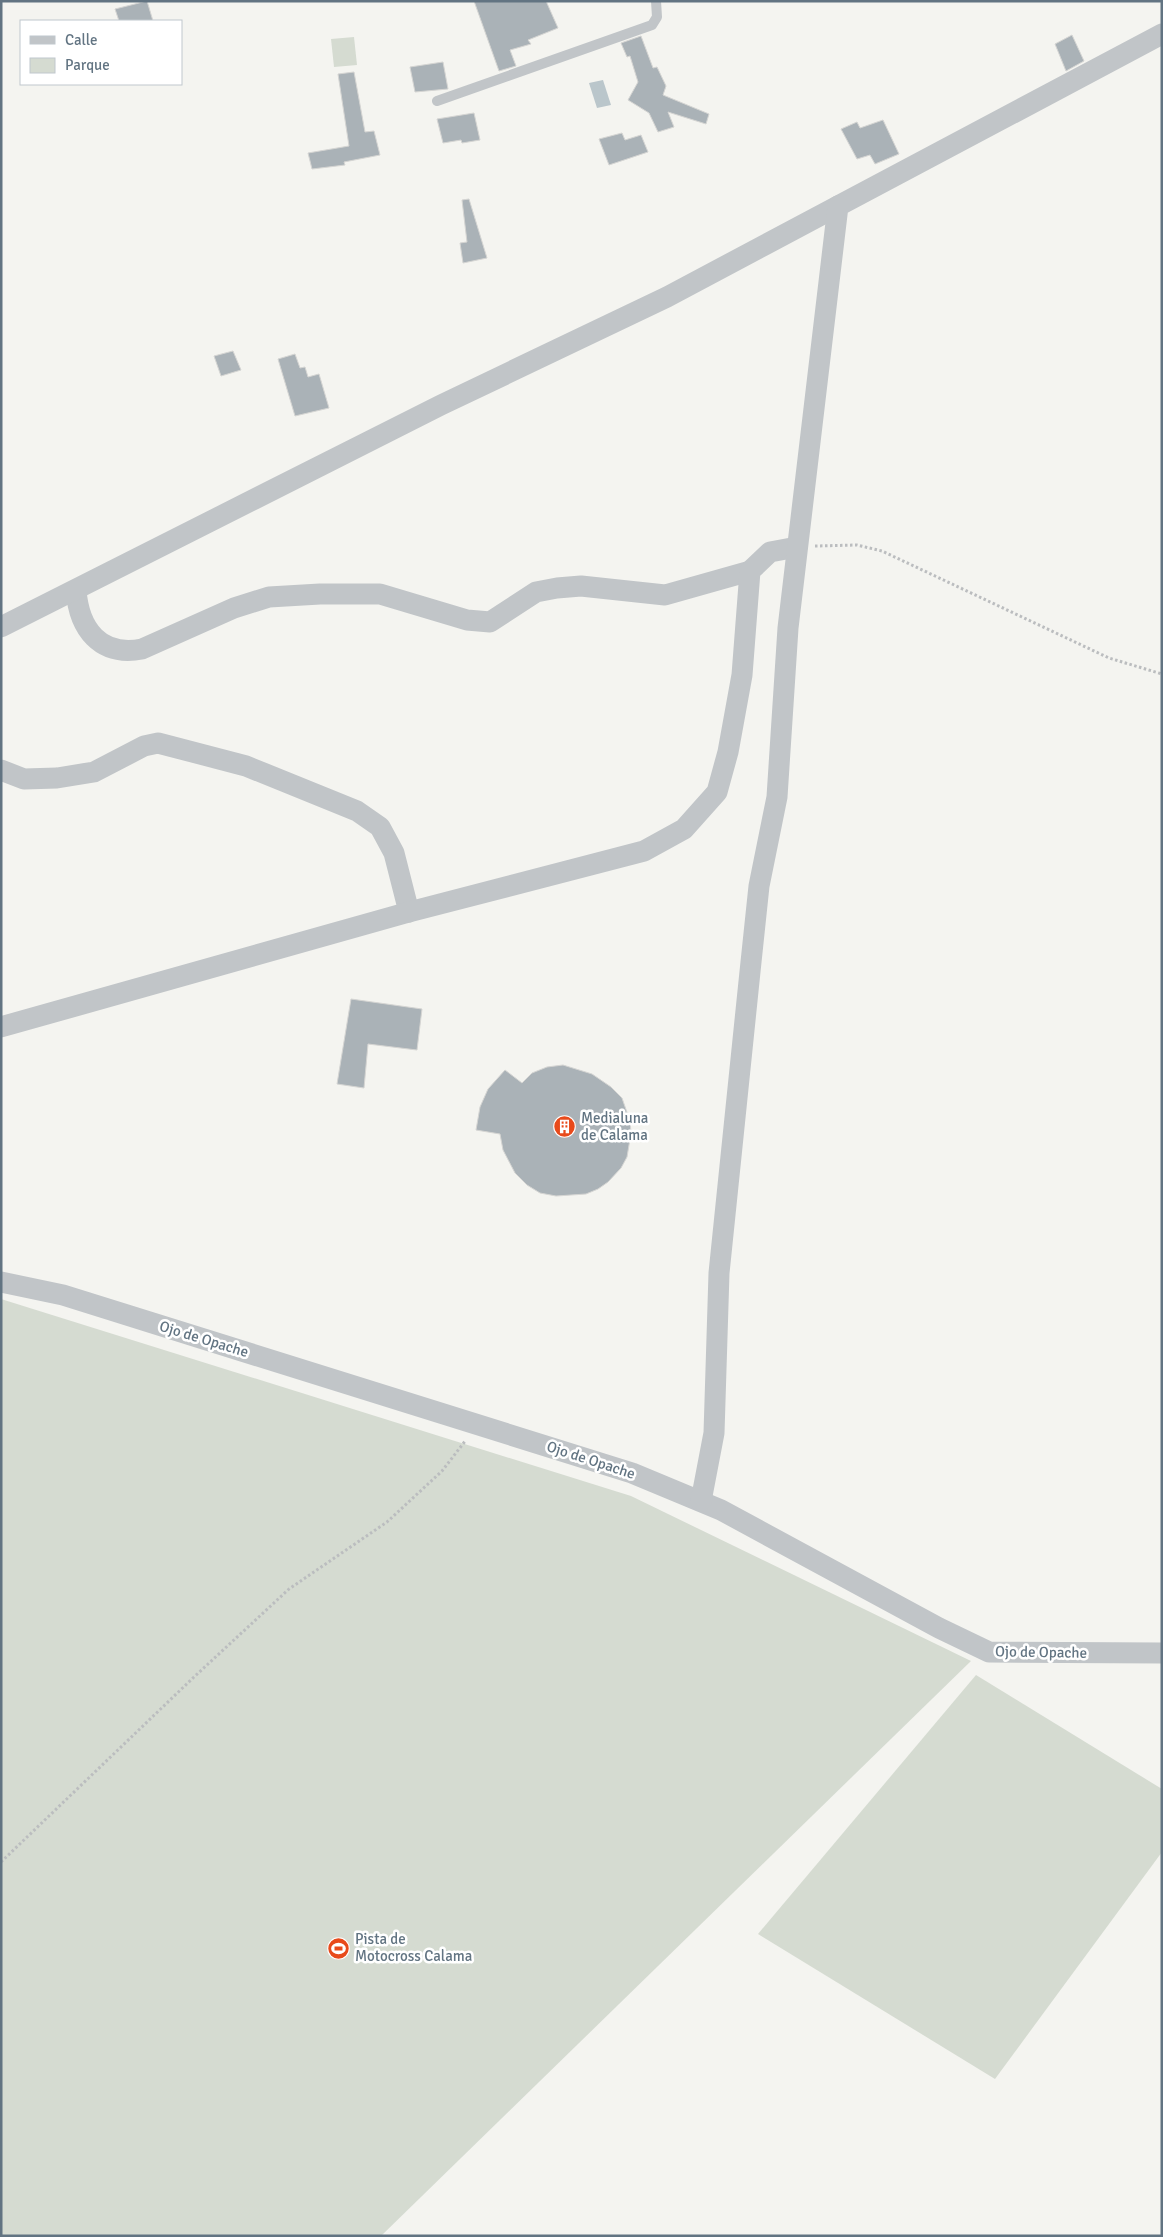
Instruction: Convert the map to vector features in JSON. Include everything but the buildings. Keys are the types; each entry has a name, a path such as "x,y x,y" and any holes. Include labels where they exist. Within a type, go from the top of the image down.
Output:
{"street":[{"path":"1,627 441,404 667,297 1162,34"},
{"path":"701,1501 714,1433 720,1273 759,886 777,796 788,628 838,206"},
{"path":"76,590 82,624 100,643 126,652 142,649 234,608 270,597 320,594 380,594 468,620 490,622 530,596 557,588 581,586 665,595 750,571 770,552 797,547"},
{"path":"1,1027 409,912 644,851 684,829 717,792 728,752 742,675 750,571"},
{"path":"1,770 24,779 57,778 94,772 144,746 158,743 246,766 357,811 380,827 394,853 409,912"},
{"name":"Ojo de Opache","path":"1,1282 63,1295 632,1473 721,1510 808,1555 940,1628 989,1652 1162,1653"}],"lane":[{"path":"437,101 652,25 657,17 656,1"}],"path":[{"path":"797,547 857,545 882,551 1109,658 1162,674"},
{"path":"1,1862 284,1594 387,1522 408,1503 442,1471 465,1442 473,1423"}],"green space":[{"path":"354,37 357,65 334,67 331,39"},
{"name":"Pista de Motocross Calama","path":"1,1299 631,1496 971,1661 381,2236 1,2236"},
{"path":"976,1675 1162,1789 1162,1852 995,2079 758,1934"}],"shaded area":[{"path":"603,80 611,105 597,108 589,83"}],"place":[{"name":"Medialuna de Calama","path":"565,1127"},
{"name":"Pista de Motocross Calama","path":"339,1948"}]}
